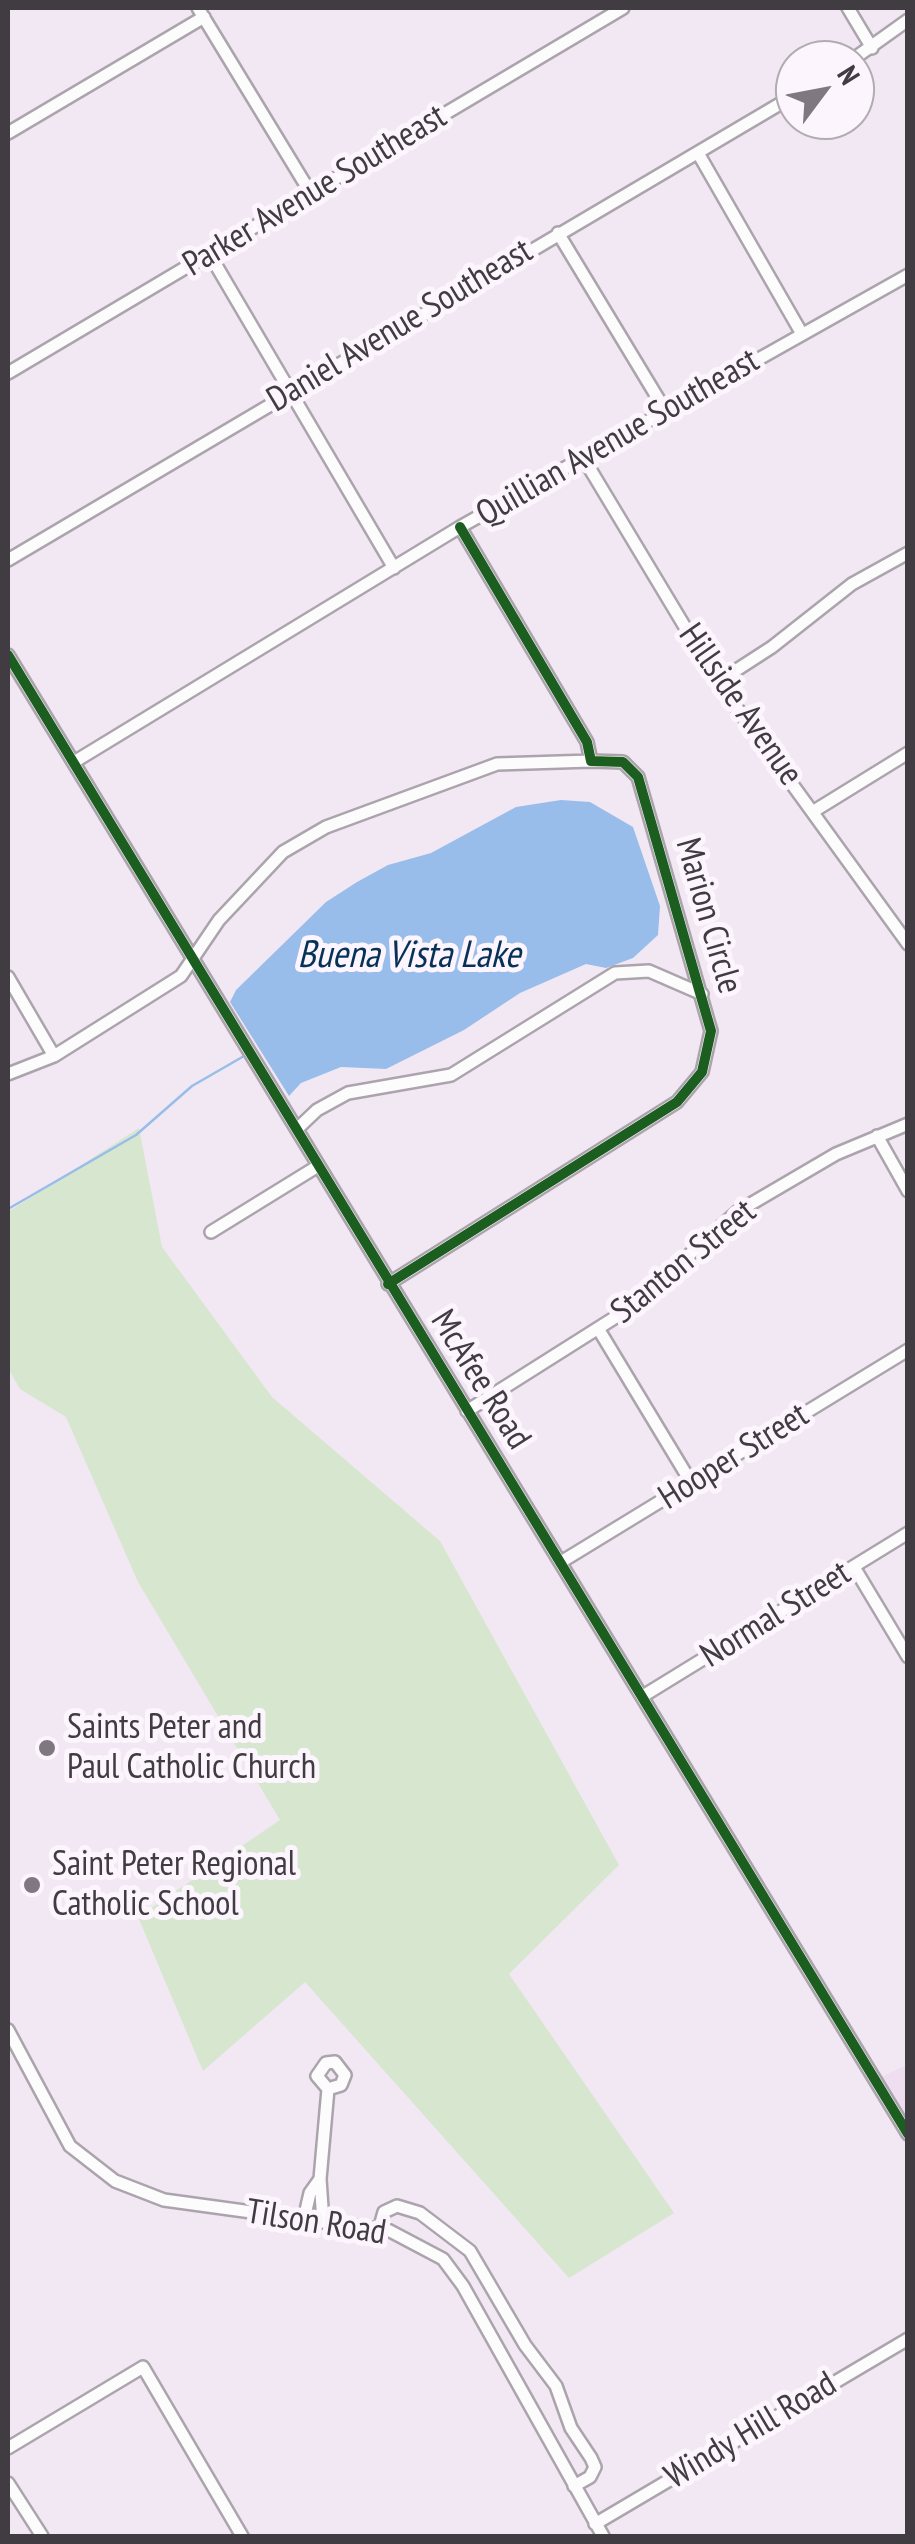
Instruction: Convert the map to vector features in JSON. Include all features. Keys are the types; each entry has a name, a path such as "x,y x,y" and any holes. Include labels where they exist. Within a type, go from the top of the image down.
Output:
{"street":[{"name":"Parker Avenue Southeast","path":"8,374 623,8"},
{"path":"848,8 867,40"},
{"path":"8,133 201,12 310,192"},
{"path":"875,46 908,20"},
{"name":"Daniel Avenue Southeast","path":"8,560 775,106"},
{"path":"698,153 802,334"},
{"path":"558,232 665,410"},
{"path":"210,255 394,568"},
{"name":"Quillian Avenue Southeast","path":"74,762 460,527 908,274"},
{"name":"Hillside Avenue","path":"584,458 718,682 908,944"},
{"path":"460,527 588,742 591,761"},
{"path":"718,682 772,647 852,584 908,553"},
{"name":"McAfee Road","path":"10,664 74,762 908,2134"},
{"path":"814,811 908,753"},
{"name":"Marion Circle","path":"8,1074 54,1056 181,976 190,957 283,852 326,827 497,764 622,762 638,776 702,994 711,1031 708,1057 695,1083 677,1102 388,1284"},
{"path":"297,1129 317,1110 348,1094 434,1082 451,1075 615,974 649,971 702,994"},
{"path":"8,978 54,1056"},
{"name":"Stanton Street","path":"467,1411 630,1308 737,1212 836,1154 908,1124"},
{"path":"877,1136 908,1191"},
{"path":"211,1232 318,1166"},
{"path":"600,1330 692,1484"},
{"name":"Hooper Street","path":"561,1562 908,1350"},
{"name":"Normal Street","path":"643,1696 908,1533"},
{"path":"854,1567 908,1658"},
{"name":"Tilson Road","path":"8,2030 70,2146 115,2181 164,2200 379,2230 443,2258 470,2298 603,2536"},
{"path":"323,2222 320,2179 328,2089"},
{"path":"304,2220 310,2194 320,2179"},
{"path":"379,2230 384,2212 397,2206 420,2213 470,2251 525,2346 556,2386 572,2428 595,2467 590,2477 574,2486"},
{"name":"Windy Hill Road","path":"595,2524 908,2338"},
{"path":"8,2448 143,2367 242,2536"},
{"path":"8,2483 42,2536"}],"shaded area":[{"path":"907,2065 907,2140 872,2081"}],"green space":[{"path":"139,1128 162,1247 272,1397 440,1541 619,1865 509,1974 674,2213 569,2278 305,1982 203,2071 138,1917 280,1820 138,1582 66,1417 20,1389 8,1368 8,1212"}],"water":[{"name":"Buena Vista Lake","path":"561,800 590,802 633,827 660,906 658,935 633,958 606,968 586,964 520,993 464,1030 386,1069 341,1067 301,1083 289,1096 230,1002 236,990 326,902 357,882 388,865 431,853 516,807"}],"waterway":[{"path":"8,1209 136,1135 192,1086 244,1056"}],"cycle path":[{"path":"388,1284 677,1102 702,1072 711,1031 638,777 623,762 591,761 587,742 460,527"},
{"path":"8,655 908,2134"}],"place":[{"name":"Saints Peter and Paul Catholic Church","path":"47,1748"},
{"name":"Saint Peter Regional Catholic School","path":"32,1885"}]}
